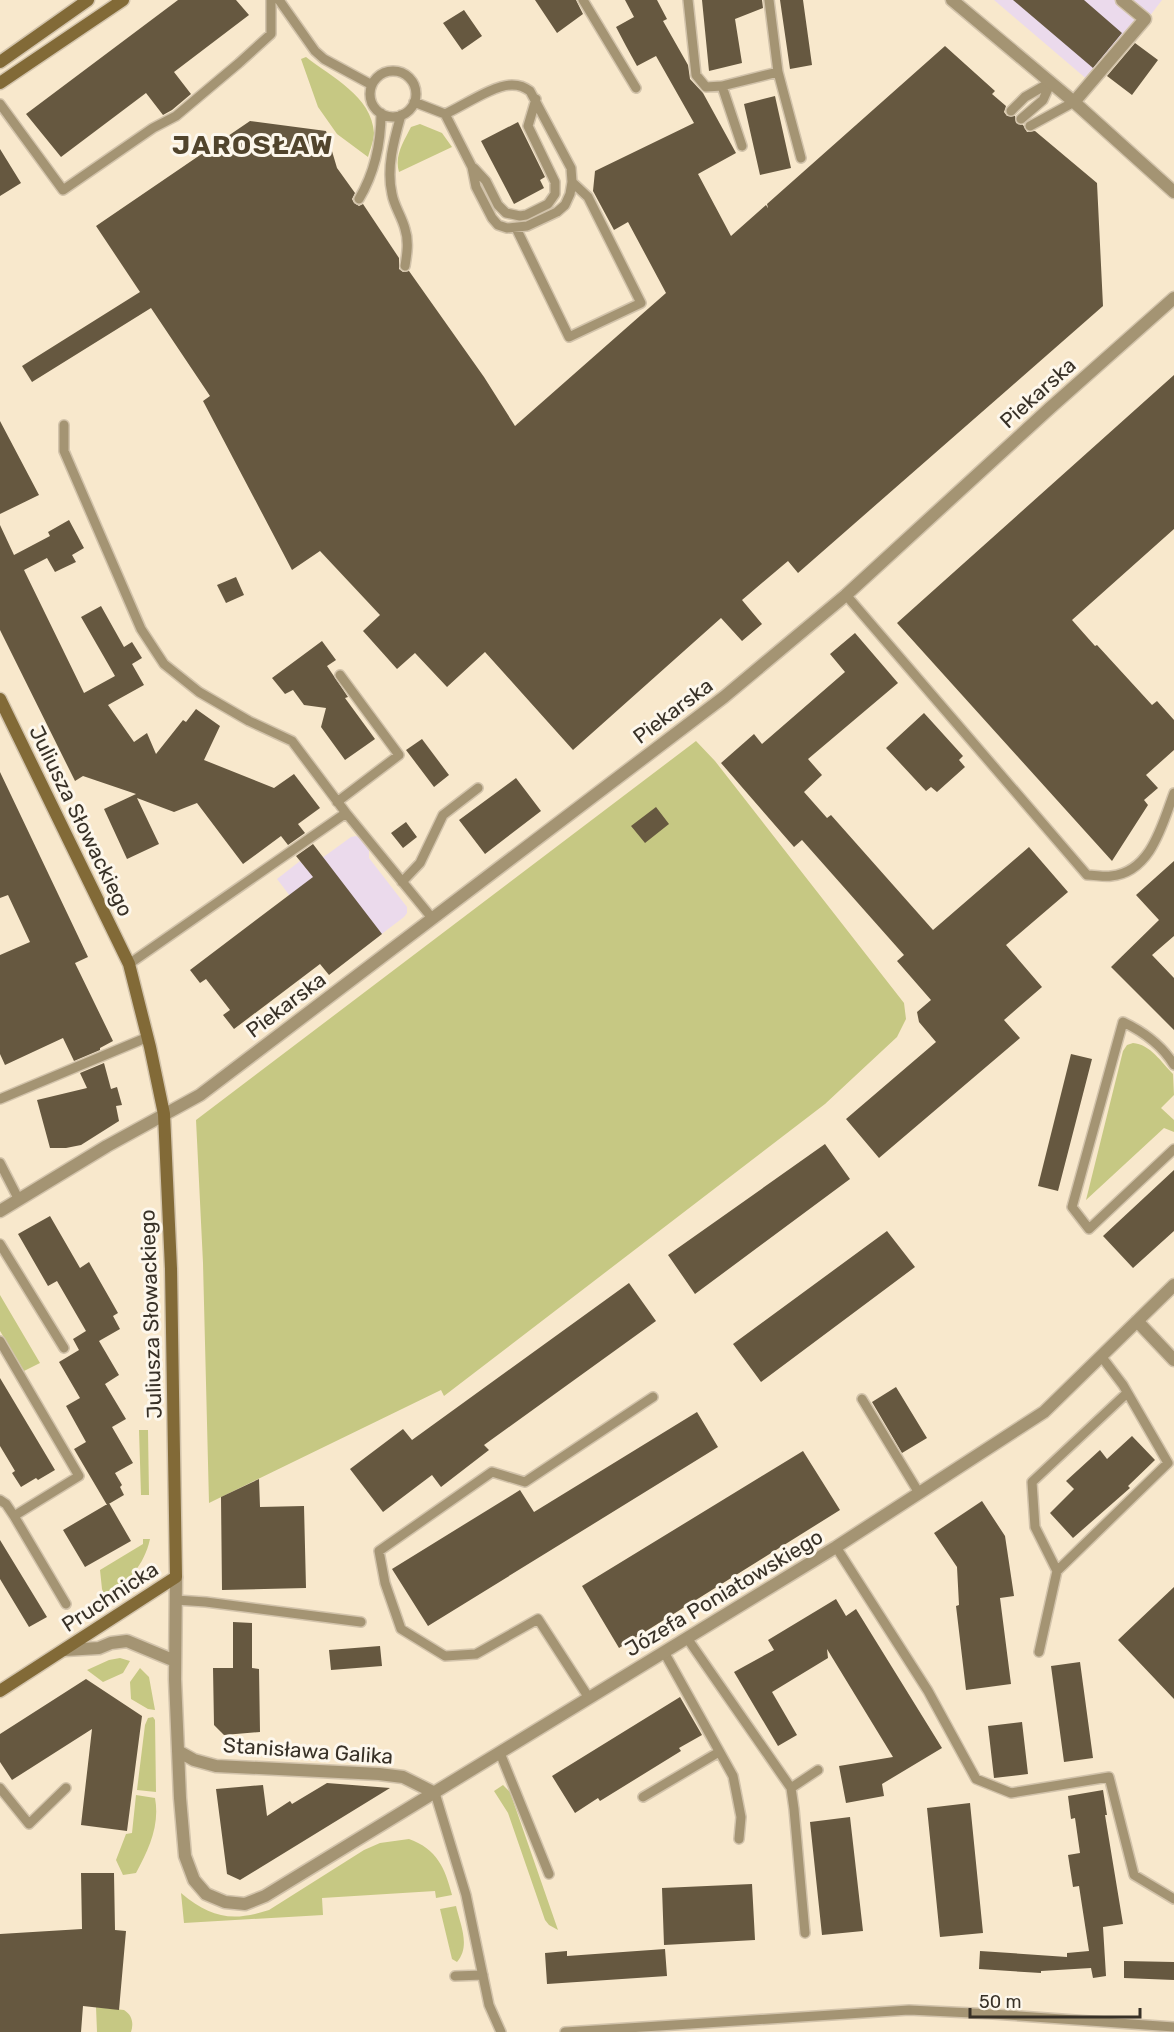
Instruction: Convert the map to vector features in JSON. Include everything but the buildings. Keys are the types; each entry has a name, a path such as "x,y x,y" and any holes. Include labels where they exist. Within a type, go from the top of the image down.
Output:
{"main road":[{"path":"0,83 123,0"},
{"path":"0,62 81,2"},
{"name":"Juliusza Słowackiego","path":"0,699 129,964 148,1037 164,1114 171,1269 176,1577"},
{"name":"Pruchnicka","path":"0,1691 176,1577"}],"street":[{"path":"952,0 1051,82 1174,192"},
{"path":"1074,102 1145,19 1122,0"},
{"name":"Piekarska","path":"0,1211 200,1095 724,697 846,595 1174,298"},
{"name":"Józefa Poniatowskiego","path":"265,1896 836,1547 1044,1412 1174,1284"},
{"path":"1137,1321 1174,1360"},
{"name":"Juliusza Słowackiego","path":"176,1577 175,1662 185,1856 194,1880 206,1894 225,1902 245,1904 265,1896"},
{"name":"Pruchnicka","path":"65,1650 99,1648 111,1643 127,1641 175,1662"},
{"name":"Stanisława Galika","path":"178,1750 194,1760 216,1766 403,1777 435,1793"}],"lane":[{"path":"0,104 63,190 153,128 176,116 239,63 271,33 271,0"},
{"path":"279,0 315,51 324,59 372,85"},
{"path":"583,0 636,88"},
{"path":"688,0 696,75 706,87 722,87 778,72"},
{"path":"769,0 778,72 801,158"},
{"path":"401,73 412,82 414,102 401,115 394,117 381,113 372,104 370,98 372,85 381,74 401,73"},
{"path":"1011,111 1025,97 1051,82"},
{"path":"1021,119 1043,100 1051,82"},
{"path":"414,102 445,114 472,167 476,187 498,225 516,228 527,226 557,212 565,205 572,182 571,168 530,91 522,86 500,87 445,114"},
{"path":"722,87 742,146"},
{"path":"472,167 486,182 498,205 506,213 526,215 552,200 555,194 555,182 528,126 536,99"},
{"path":"1030,126 1074,102"},
{"path":"359,199 369,180 378,153 381,113"},
{"path":"401,115 390,161 390,180 396,209 406,230 408,253 405,266"},
{"path":"516,228 569,337 641,303 588,197 572,182"},
{"path":"64,424 64,451 141,629 164,664 200,692 249,721 292,741 337,802 432,918"},
{"path":"846,595 1087,875 1112,876 1140,865 1158,837 1174,794"},
{"path":"337,802 399,755 340,675"},
{"path":"402,882 420,863 443,814 478,788"},
{"path":"129,964 346,813"},
{"path":"1174,1065 1168,1054 1142,1031 1123,1022 1072,1207 1089,1229 1174,1149"},
{"path":"0,1100 148,1037"},
{"path":"0,1163 20,1200"},
{"path":"0,1244 64,1348"},
{"path":"0,1341 79,1476 14,1516"},
{"path":"1101,1356 1127,1393 1174,1472"},
{"path":"1057,1571 1035,1527 1032,1482 1127,1393"},
{"path":"589,1698 538,1619 476,1654 445,1656 401,1629 386,1583 379,1551 492,1472 525,1482 653,1397"},
{"path":"862,1399 919,1493"},
{"path":"1039,1652 1057,1571 1168,1463"},
{"path":"0,1500 6,1504 14,1516 66,1604"},
{"path":"836,1547 927,1691 976,1779 1011,1793 1109,1777 1134,1875 1174,1899"},
{"path":"176,1600 361,1622"},
{"path":"687,1638 791,1788 805,1933"},
{"path":"664,1652 733,1776 741,1817 739,1839"},
{"path":"643,1797 720,1752"},
{"path":"500,1753 549,1874"},
{"path":"791,1788 818,1770"},
{"path":"0,1788 29,1824 66,1788"},
{"path":"435,1793 466,1895 489,2005 501,2032"},
{"path":"454,1976 483,1975"},
{"path":"565,2032 909,2010 1002,2014 1174,2027"}],"shaded area":[{"path":"994,0 1162,0 1096,87"},
{"path":"351,837 361,838 369,850 369,858 407,907 407,913 342,964 277,879 300,861 307,869"}],"green space":[{"path":"306,57 349,89 366,108 372,120 374,133 368,157 337,134 318,107 301,59"},
{"path":"420,124 442,133 452,147 399,172 398,160 403,143 411,127"},
{"path":"696,741 715,761 904,1003 906,1019 897,1037 825,1104 444,1396 441,1390 209,1503 203,1263 196,1120"},
{"path":"1133,1043 1150,1050 1173,1074 1174,1095 1161,1108 1174,1120 1174,1132 1164,1128 1086,1200 1123,1051 1127,1045"},
{"path":"0,1295 40,1363 24,1371 0,1331"},
{"path":"139,1430 148,1430 149,1495 141,1495"},
{"path":"143,1539 150,1539 139,1565 128,1579 105,1597 100,1570 143,1544"},
{"path":"120,1658 130,1661 123,1673 103,1682 87,1670 109,1660"},
{"path":"140,1668 149,1677 155,1710 148,1709 131,1699 130,1682"},
{"path":"153,1717 155,1720 156,1792 137,1790 145,1725 148,1718"},
{"path":"503,1785 510,1792 558,1930 545,1920 508,1813 494,1791"},
{"path":"136,1795 155,1798 155,1827 136,1873 123,1875 116,1860 126,1834 132,1833"},
{"path":"409,1839 427,1848 433,1854 443,1868 452,1895 436,1898 435,1891 322,1898 323,1915 184,1923 181,1893 212,1913 233,1916 256,1914 269,1910 364,1850 380,1843"},
{"path":"456,1906 464,1942 457,1962 452,1959 440,1909"},
{"path":"96,2007 124,2010 132,2020 131,2032 97,2032"}],"district":[{"name":"JAROSŁAW","path":"253,145"}]}
